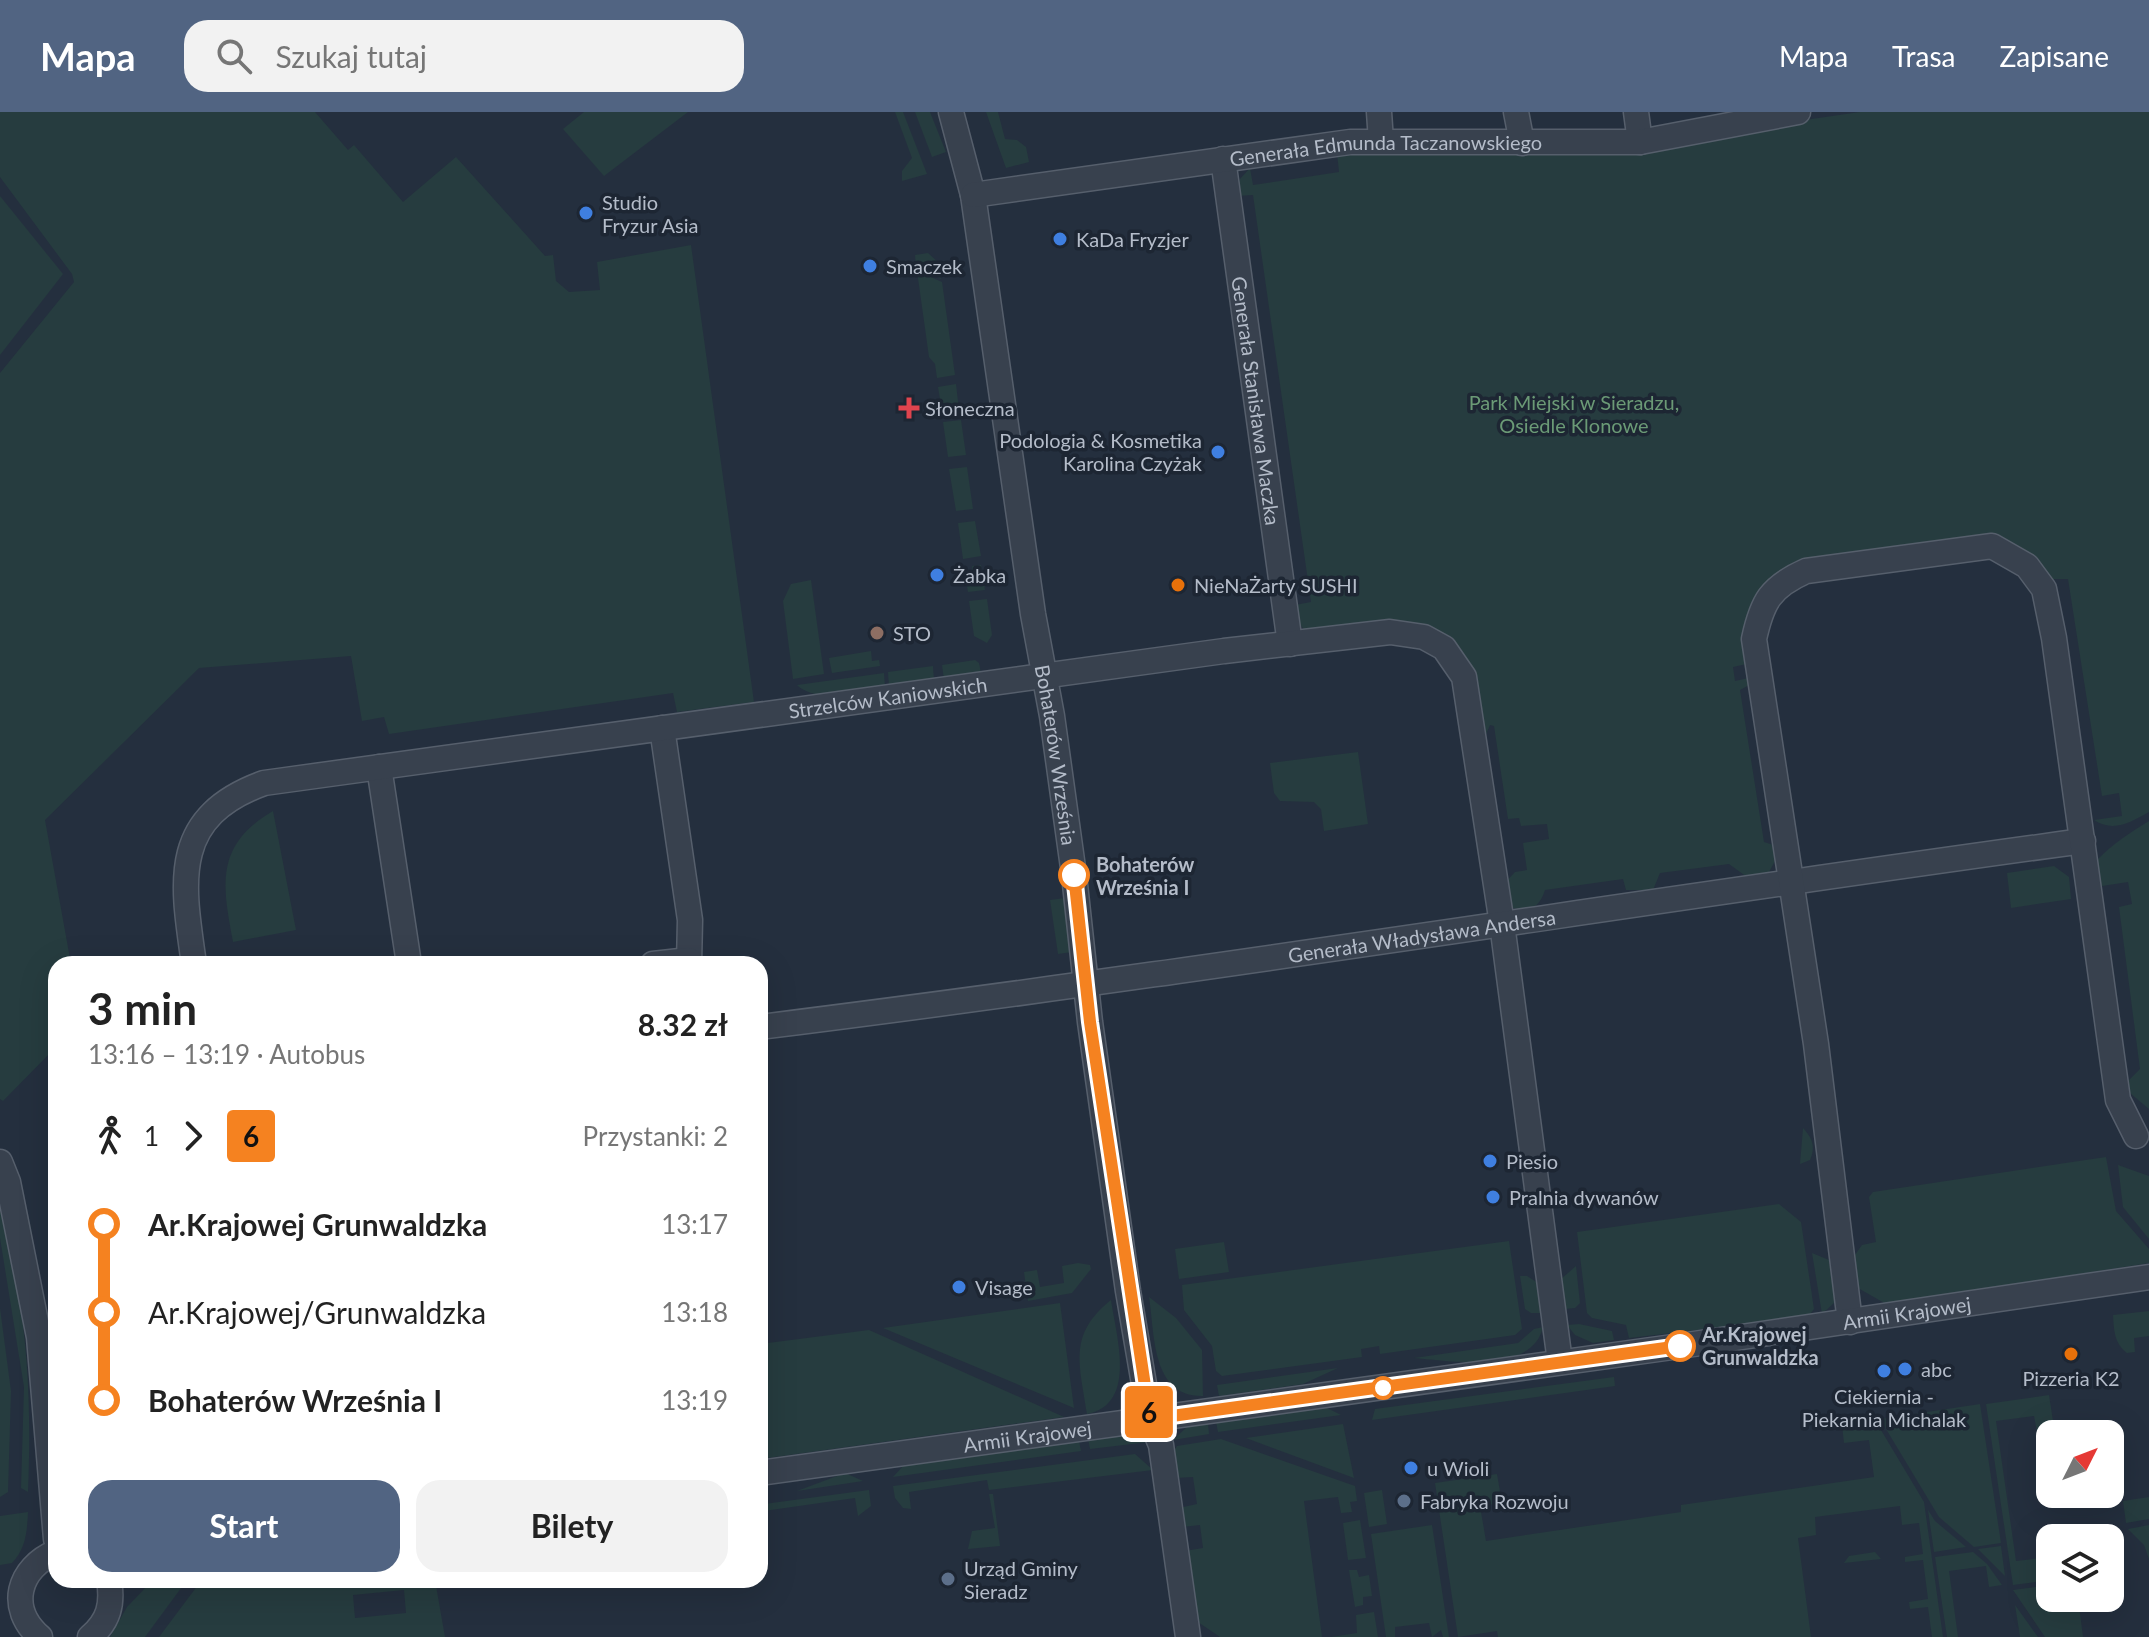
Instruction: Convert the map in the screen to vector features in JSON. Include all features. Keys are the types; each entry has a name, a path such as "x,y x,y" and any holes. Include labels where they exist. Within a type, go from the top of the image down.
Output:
{"street":[{"name":"Bohaterów Września","path":"951,112 973,195 1089,984 1090,1022 1121,1245 1150,1419 1161,1445 1188,1637"},
{"path":"1379,112 1381,141"},
{"path":"1516,112 1522,143"},
{"path":"1636,112 1640,142"},
{"name":"Generała Edmunda Taczanowskiego","path":"973,195 1223,159 1381,141 1640,142 1761,115 1798,112"},
{"name":"Generała Stanisława Maczka","path":"1223,159 1290,644"},
{"path":"1850,1322 1792,881 1754,639 1761,607 1786,579 1806,571 1992,546 2027,566 2044,589 2083,841 2118,1100 2136,1136"},
{"name":"Strzelców Kaniowskich","path":"193,956 183,880 192,844 211,812 241,791 264,783 1290,644 1390,632 1424,637 1444,648 1464,677 1502,924 1560,1362"},
{"path":"662,728 690,920 689,956"},
{"path":"379,767 408,956"},
{"name":"Generała Władysława Andersa","path":"768,1026 1089,984 2083,841"},
{"path":"0,1162 8,1182 39,1337 48,1444"},
{"name":"Armii Krajowej","path":"768,1472 1850,1322 2149,1277"},
{"path":"40,1637 10,1592 39,1559 48,1555"},
{"path":"90,1637 108,1617 110,1588"}],"green space":[{"path":"0,112 315,112 348,150 354,145 403,202 456,157 545,256 553,255 556,281 569,292 600,290 597,262 691,245 754,702 677,712 673,693 389,734 384,717 362,721 351,656 199,668 45,820 70,956 48,956 48,1055 3,1101 0,1099 0,373 74,282 72,274 0,177"},
{"path":"584,112 688,112 604,176 563,129"},
{"path":"895,112 903,112 927,174 902,181 902,171 912,158"},
{"path":"915,112 930,112 946,152 932,157"},
{"path":"986,112 998,112 1005,139 1017,140 1026,147 1029,162 1006,168"},
{"name":"Park Miejski w Sieradzu, Osiedle Klonowe","path":"1860,112 2149,112 2149,812 2115,826 2094,820 2122,816 2119,793 2102,796 2068,579 2049,579 2025,553 1797,564 1751,663 1733,667 1735,681 1753,677 1751,684 1740,690 1764,842 1782,848 1769,872 1756,879 1747,877 1729,864 1660,873 1653,890 1626,890 1623,879 1545,890 1540,902 1532,908 1522,910 1510,907 1502,886 1515,872 1527,870 1523,843 1549,839 1547,824 1521,826 1519,818 1508,819 1494,726 1490,725 1481,746 1444,639 1307,633 1297,621 1295,605 1311,602 1253,195 1236,196 1240,179 1250,168 1253,185 1339,172 1337,153 1791,122"},
{"path":"0,196 63,274 0,355"},
{"path":"928,253 939,263 941,279 916,267 915,255"},
{"path":"917,271 942,282 955,375 937,378 935,364 929,357"},
{"path":"956,384 959,410 951,411 949,404 941,405 938,387"},
{"path":"961,420 966,455 948,457 943,422"},
{"path":"967,467 973,509 956,511 949,469"},
{"path":"975,521 981,556 963,559 958,523"},
{"path":"981,565 985,590 968,592 965,574 973,573 972,566"},
{"path":"811,580 824,674 793,679 783,601 791,584"},
{"path":"987,599 992,635 987,643 974,636 969,601"},
{"path":"871,651 872,661 879,660 880,666 832,673 829,658"},
{"path":"975,660 981,673 944,680 942,665"},
{"path":"933,666 934,681 889,687 888,672"},
{"path":"884,673 885,687 851,693 816,694 797,685"},
{"path":"1358,752 1368,824 1324,831 1321,809 1314,802 1280,801 1274,793 1270,763"},
{"path":"273,811 296,930 233,942 226,902 227,868 241,838"},
{"path":"2149,821 2149,1109 2130,1093 2127,1082 2140,1069 2119,907 2132,904 2128,882 2102,886 2096,881 2097,860"},
{"path":"2054,866 2069,877 2071,899 2011,908 2007,873"},
{"path":"1065,898 1072,952 1058,954 1050,900"},
{"path":"1803,1128 1811,1139 1813,1150 1810,1160 1800,1164"},
{"path":"2106,1157 2116,1211 2149,1249 2149,1263 1886,1304 1858,1288 1852,1259 1862,1245 1876,1242 1869,1197 1873,1192"},
{"path":"2118,1165 2149,1176 2149,1239 2123,1207"},
{"path":"1779,1204 1801,1222 1814,1309 1808,1317 1629,1338 1626,1325 1592,1318 1587,1313 1577,1232"},
{"path":"0,1210 11,1246 27,1361 28,1492 21,1488 24,1387 0,1238"},
{"path":"1509,1241 1522,1329 1515,1335 1380,1354 1379,1346 1361,1349 1362,1357 1222,1376 1216,1371 1212,1346 1184,1310 1182,1285"},
{"path":"1224,1242 1229,1272 1179,1279 1175,1249"},
{"path":"1812,1253 1829,1260 1835,1302 1822,1314"},
{"path":"1078,1263 1090,1265 1091,1269 1072,1293 1028,1301 1024,1272 1037,1270 1040,1287 1064,1283 1062,1266"},
{"path":"1576,1266 1580,1303 1575,1308 1564,1309 1560,1280"},
{"path":"1520,1276 1527,1276 1538,1283 1542,1313 1531,1313 1525,1309"},
{"path":"1149,1297 1176,1318 1202,1350 1203,1396 1186,1394 1173,1386 1165,1375 1155,1345"},
{"path":"1111,1300 1119,1349 1118,1383 1113,1397 1103,1408 1087,1414 1080,1366 1082,1339 1097,1313"},
{"path":"1060,1303 1074,1408 883,1328"},
{"path":"0,1308 11,1391 8,1492 0,1497"},
{"path":"2149,1311 2149,1336 2134,1338 2135,1352 2127,1353 2117,1341 2113,1315"},
{"path":"1579,1324 1612,1331 1614,1340 1593,1343 1575,1335 1567,1325"},
{"path":"1543,1327 1536,1342 1523,1353 1507,1359 1468,1362 1414,1358 1518,1343 1534,1329"},
{"path":"869,1330 1064,1417 768,1458 768,1343"},
{"path":"1338,1368 1303,1384 1219,1396 1217,1385"},
{"path":"1614,1377 1615,1386 1372,1420 1375,1409"},
{"path":"2049,1395 2053,1420 2036,1420 2036,1426 2034,1416 1996,1421 2016,1561 2036,1559 2036,1582 2013,1585 1986,1404"},
{"path":"1980,1404 2001,1543 1974,1547 1939,1517 1880,1419"},
{"path":"1325,1407 1341,1415 1218,1432 1216,1422"},
{"path":"1875,1420 1924,1502 1943,1637 1932,1637 1928,1607 1910,1609 1909,1602 1928,1599 1923,1560 1905,1562 1905,1557 1923,1554 1919,1523 1902,1525 1900,1506 1815,1517 1816,1535 1798,1538 1811,1637 1498,1637 1497,1631 1458,1637 1435,1483 1497,1474 1502,1503 1480,1506 1486,1541 1681,1512 1681,1505 1874,1477 1869,1440 1844,1443 1842,1425"},
{"path":"1208,1423 1209,1434 1173,1440 1187,1427"},
{"path":"1343,1424 1354,1478 1246,1438"},
{"path":"1139,1434 1149,1442 1090,1449 1088,1439"},
{"path":"1221,1439 1355,1486 1357,1501 1350,1502 1352,1512 1341,1513 1338,1497 1304,1501 1322,1637 1220,1637 1195,1620 1185,1551 1203,1548 1200,1525 1182,1527 1179,1508 1197,1504 1193,1477 1175,1478 1173,1452 1177,1446"},
{"path":"1079,1441 1081,1451 893,1477 903,1466"},
{"path":"1135,1454 1153,1470 989,1490 987,1480 909,1492 911,1509 903,1508 895,1498 893,1486"},
{"path":"845,1473 863,1481 797,1491"},
{"path":"869,1490 871,1506 858,1516 855,1498 768,1510 768,1503"},
{"path":"1382,1490 1387,1524 1369,1527 1364,1493"},
{"path":"989,1494 993,1494 1000,1546 968,1549 972,1531 995,1528"},
{"path":"2149,1497 2149,1519 2126,1523 2124,1501"},
{"path":"1928,1510 1935,1521 1966,1547 1934,1552"},
{"path":"28,1512 20,1552 12,1563 0,1565 0,1516"},
{"path":"1360,1520 1366,1558 1348,1560 1343,1523"},
{"path":"1432,1525 1449,1637 1443,1637 1441,1630 1432,1637 1429,1623 1395,1627 1395,1637 1386,1637 1371,1534"},
{"path":"2149,1525 2149,1559 2144,1545 2128,1529"},
{"path":"2001,1546 2005,1576 1978,1549"},
{"path":"1875,1552 1881,1559 1844,1563 1849,1556"},
{"path":"1973,1552 1987,1564 2002,1585 1989,1587 1986,1566 1949,1571 1958,1637 1947,1637 1935,1557"},
{"path":"1349,1570 1357,1570 1359,1577 1369,1575 1372,1596 1363,1597 1363,1605 1355,1607"},
{"path":"2036,1587 2036,1612 2080,1612 2083,1637 2045,1637 2013,1590"},
{"path":"145,1588 181,1588 145,1637 110,1637 127,1607"},
{"path":"196,1588 436,1588 445,1637 159,1637","holes":["404,1590 406,1613 355,1618 353,1595"]},
{"path":"2015,1605 2038,1637 2020,1637"},
{"path":"1374,1612 1378,1637 1331,1637 1357,1633 1356,1615"}],"bus line":[{"name":"6","path":"1074,875 1089,984 1090,1022 1128,1291 1150,1419 1680,1346"}],"place":[{"name":"Studio Fryzur Asia","path":"586,213"},
{"name":"KaDa Fryzjer","path":"1060,239"},
{"name":"Smaczek","path":"870,266"},
{"name":"Słoneczna","path":"909,408"},
{"name":"Podologia & Kosmetika Karolina Czyżak","path":"1218,452"},
{"name":"Żabka","path":"937,575"},
{"name":"NieNaŻarty SUSHI","path":"1178,585"},
{"name":"STO","path":"877,633"},
{"name":"Bohaterów Września I","path":"1074,875"},
{"name":"Piesio","path":"1490,1161"},
{"name":"Pralnia dywanów","path":"1493,1197"},
{"name":"Visage","path":"959,1287"},
{"name":"Ar.Krajowej Grunwaldzka","path":"1680,1346"},
{"name":"Pizzeria K2","path":"2071,1354"},
{"name":"abc","path":"1905,1369"},
{"name":"Ciekiernia - Piekarnia Michalak","path":"1884,1371"},
{"name":"u Wioli","path":"1411,1468"},
{"name":"Fabryka Rozwoju","path":"1404,1501"},
{"name":"Urząd Gminy Sieradz","path":"948,1579"}]}
